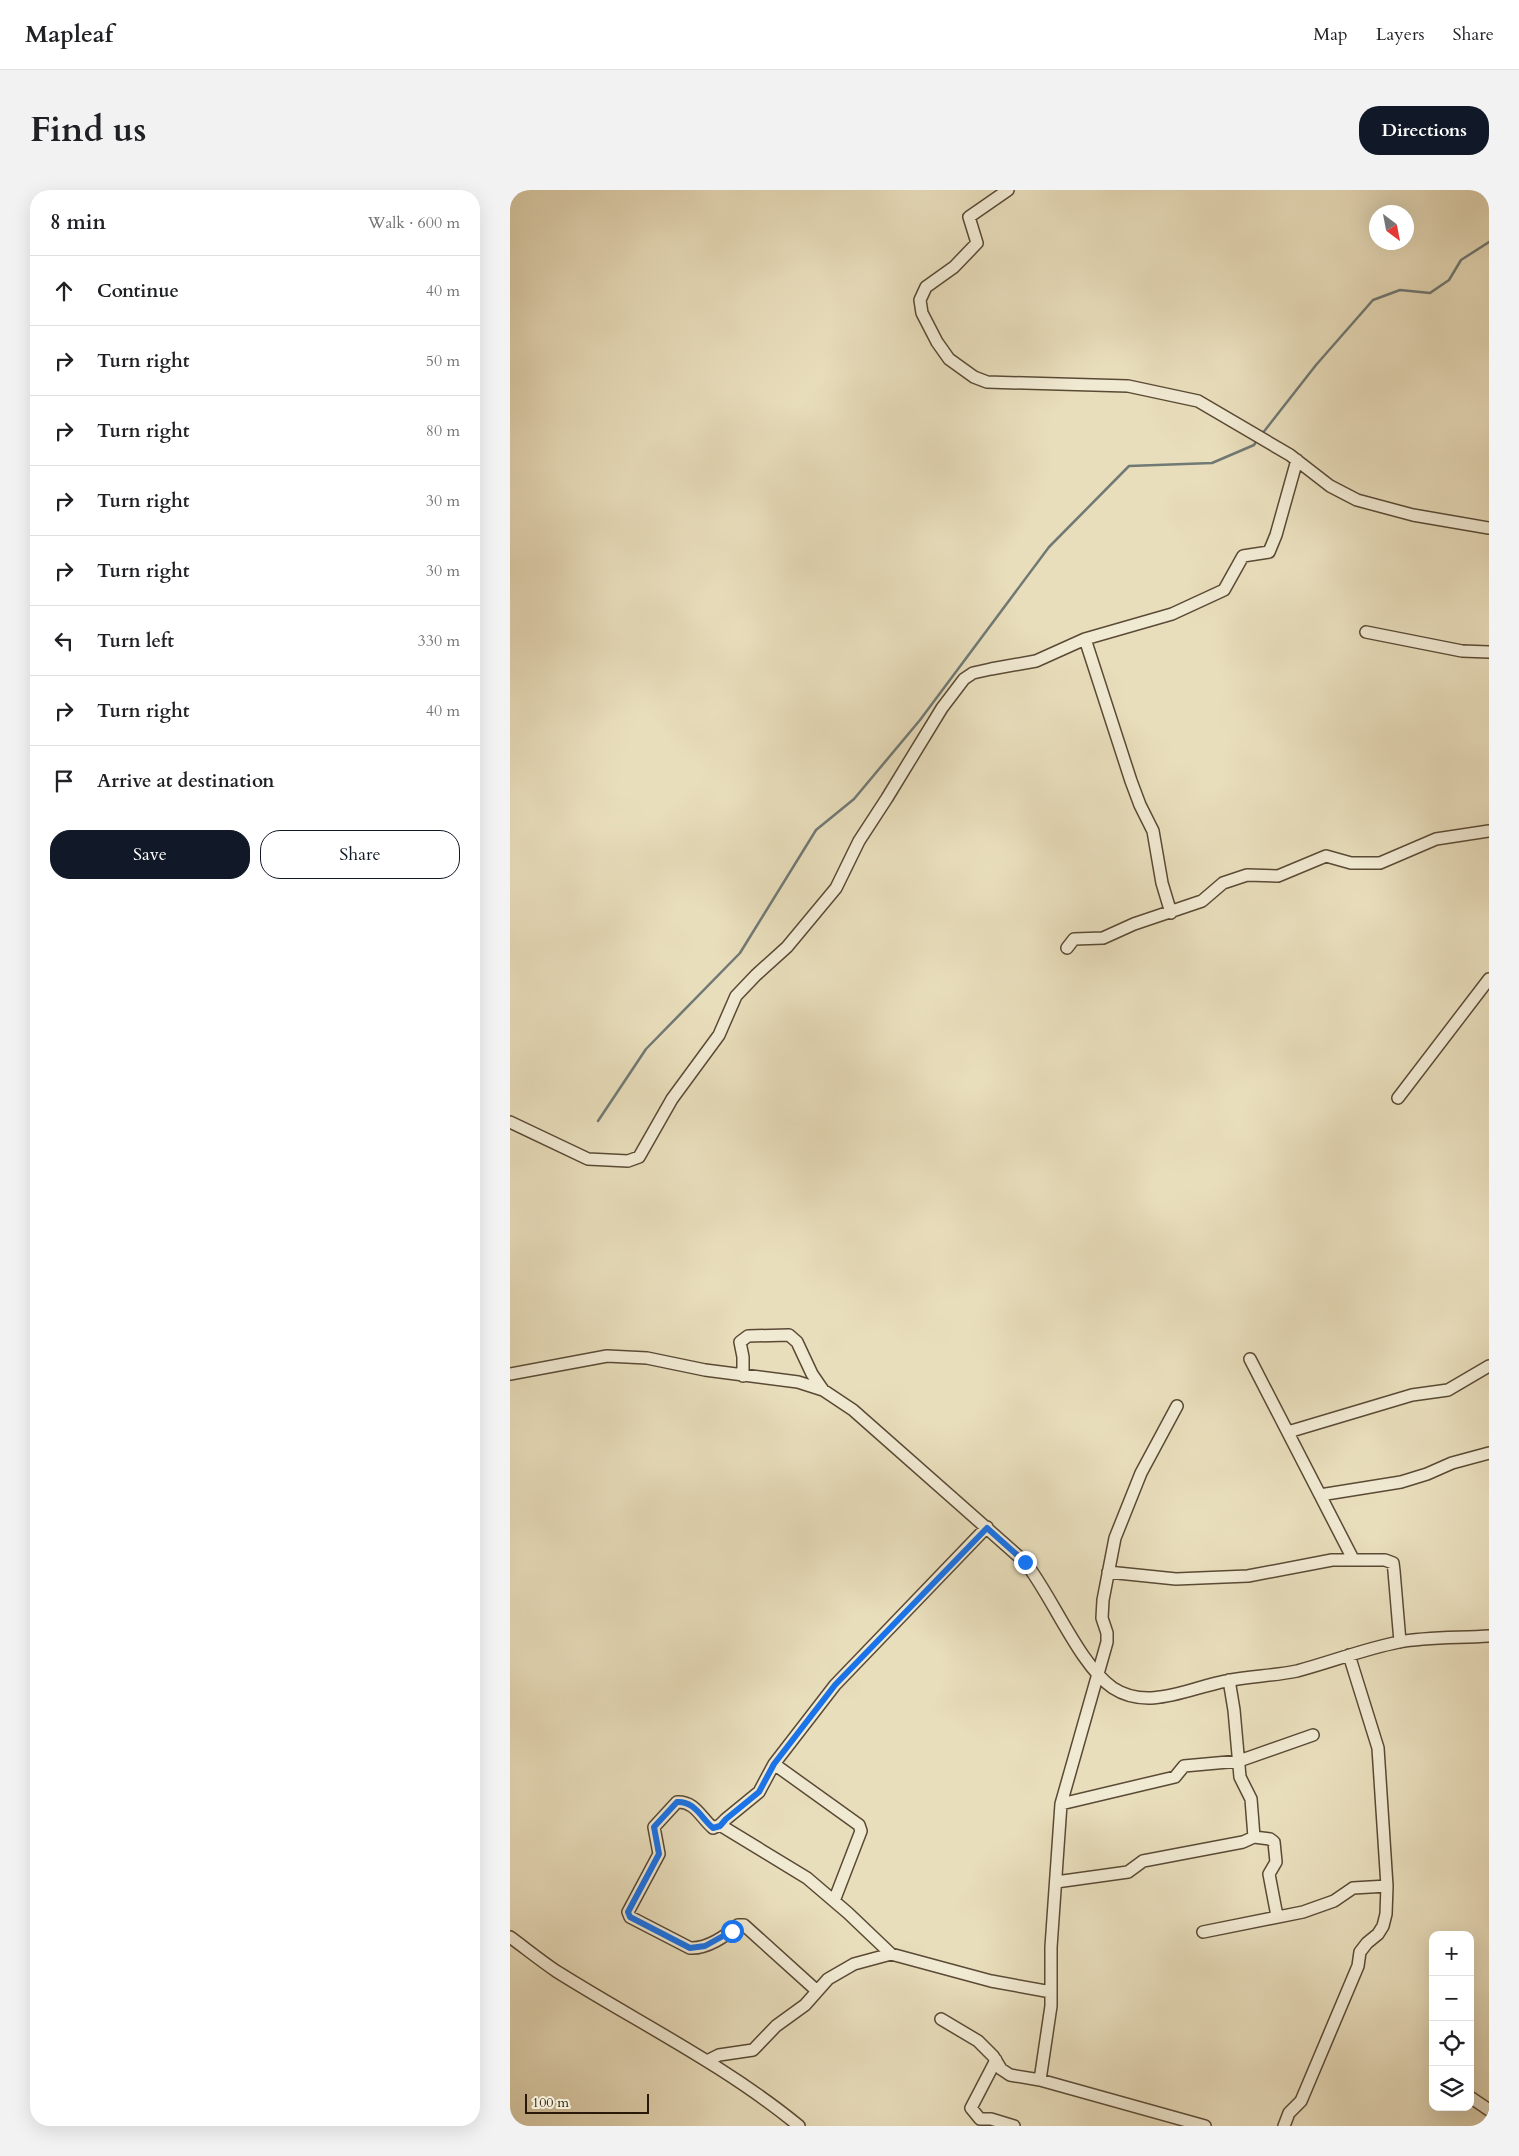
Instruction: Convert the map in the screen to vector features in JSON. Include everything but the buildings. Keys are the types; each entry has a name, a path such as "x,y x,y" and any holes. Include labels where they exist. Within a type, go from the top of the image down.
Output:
{"street":[{"path":"1008,190 969,217 977,243 954,267 926,287 920,300 922,313 937,342 949,359 960,369 974,378 987,382 1128,386 1198,401 1297,460 1330,486 1357,500 1413,515 1489,528"},
{"path":"510,1122 588,1159 628,1161 639,1157 672,1099 719,1035 736,996 787,947 836,888 859,841 942,708 964,679 973,673 1036,661 1085,639 1172,614 1224,590 1242,556 1269,552 1297,460"},
{"path":"1366,632 1462,651 1489,652"},
{"path":"1085,639 1131,781 1140,805 1154,831 1162,882 1171,913"},
{"path":"1066,948 1074,939 1103,938 1134,924 1202,901 1223,883 1247,876 1278,876 1326,856 1351,863 1380,863 1436,839 1489,831"},
{"path":"1398,1098 1489,979"},
{"path":"743,1376 743,1357 740,1342 742,1338 748,1336 789,1335 797,1342 812,1374 823,1390"},
{"path":"510,1374 618,1355 647,1358 743,1376 798,1382 823,1390 853,1410 1025,1562 1040,1580 1098,1676 1122,1694 1145,1698 1161,1698 1230,1680 1266,1677 1297,1671 1400,1642 1489,1636"},
{"path":"1250,1359 1353,1559"},
{"path":"1288,1432 1412,1396 1448,1390 1489,1366"},
{"path":"1040,2080 1052,2006 1052,1947 1060,1804 1107,1642 1107,1633 1102,1618 1115,1538 1141,1473 1177,1406"},
{"path":"1320,1495 1401,1482 1427,1474 1452,1462 1489,1453"},
{"path":"816,1990 744,1925 738,1925 705,1946 690,1948 630,1917 628,1912 659,1854 654,1827 677,1802 686,1802 693,1806 713,1828 720,1826 759,1792 774,1764 835,1685 987,1528"},
{"path":"1108,1572 1176,1579 1248,1576 1332,1560 1385,1560 1393,1563 1400,1642"},
{"path":"1284,2126 1289,2113 1301,2101 1358,1966 1360,1952 1378,1934 1383,1926 1386,1914 1387,1886 1378,1748 1349,1655"},
{"path":"1230,1680 1240,1777 1251,1799 1254,1836"},
{"path":"1060,1804 1175,1777 1184,1766 1239,1761 1313,1735"},
{"path":"774,1764 859,1825 860,1831 834,1900"},
{"path":"720,1826 807,1878 834,1900 890,1954 991,1982 1051,1992"},
{"path":"1056,1882 1128,1872 1143,1861 1243,1842 1254,1836 1270,1839 1274,1842 1276,1862 1269,1874 1277,1916"},
{"path":"1202,1932 1311,1909 1334,1900 1353,1888 1387,1886"},
{"path":"510,1937 555,1970 706,2061 778,2108 799,2126"},
{"path":"706,2061 719,2055 753,2050 776,2026 805,2005 816,1990 828,1979 854,1964 890,1954"},
{"path":"941,2019 978,2041 1002,2069 1010,2075 1040,2080 1205,2126"},
{"path":"996,2060 971,2108 980,2119 992,2119 1014,2126"},
{"path":"1474,2101 1489,2110"}],"waterway":[{"path":"1262,434 1316,365 1373,300 1400,290 1430,293 1449,280 1461,260 1489,242"},
{"path":"598,1121 646,1049 740,953 816,830 854,799 920,720 1049,547 1129,466 1212,463 1254,445 1257,440"}],"route":[{"path":"732,1931 705,1946 690,1948 630,1917 628,1912 659,1854 654,1827 677,1802 686,1802 693,1806 713,1828 720,1826 759,1792 774,1764 835,1685 987,1528 1025,1562"}]}
